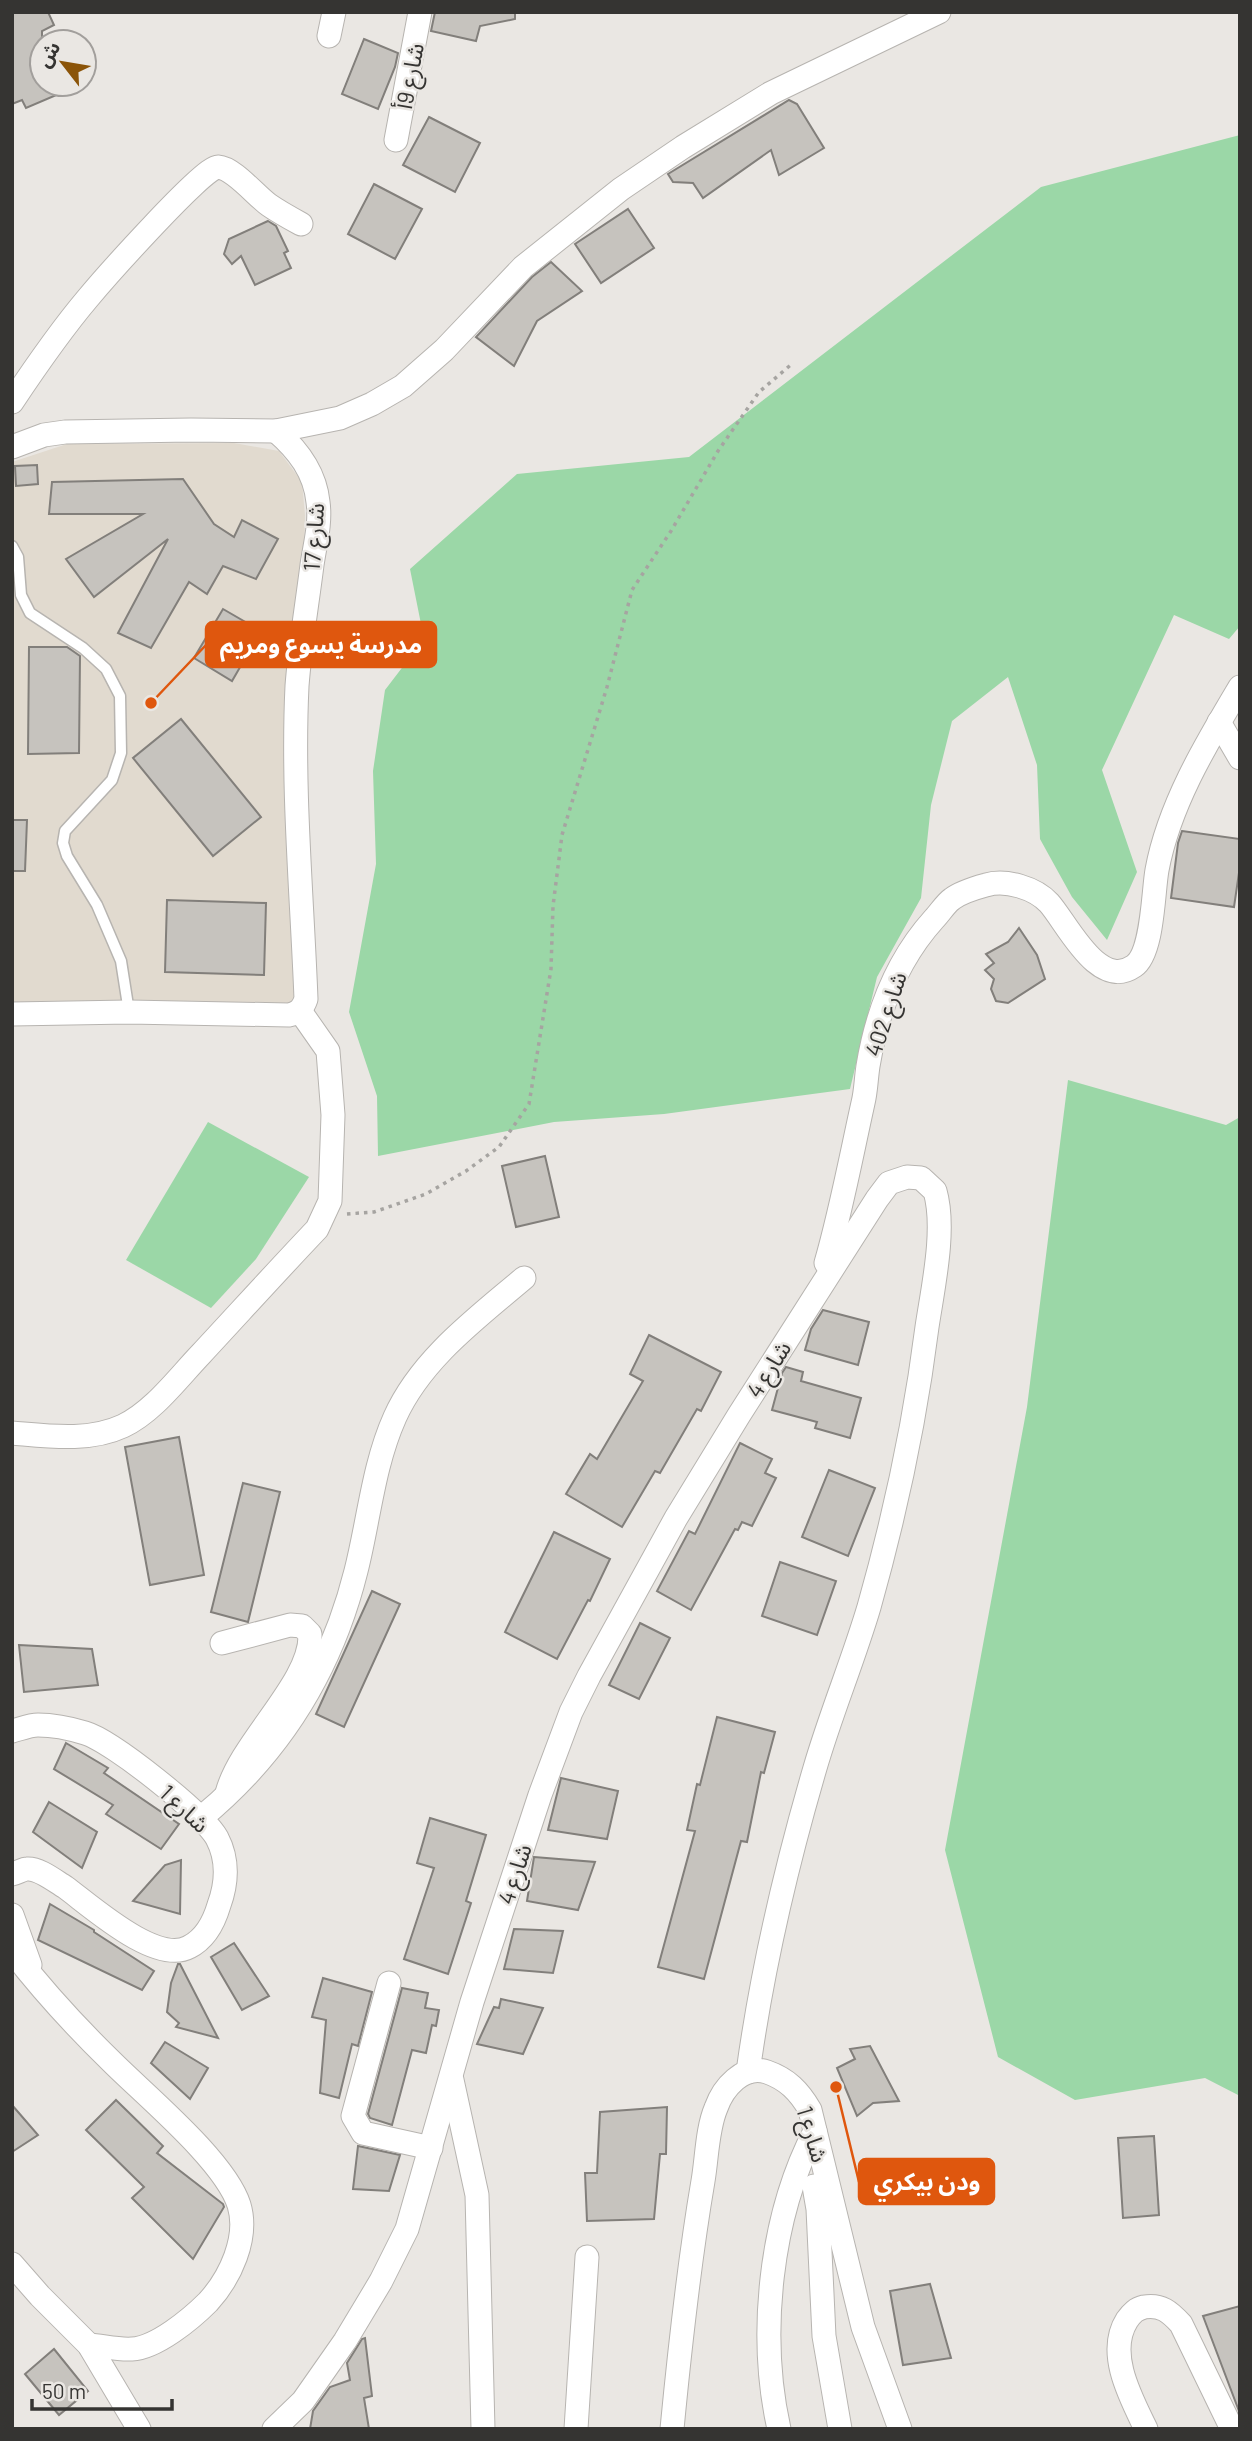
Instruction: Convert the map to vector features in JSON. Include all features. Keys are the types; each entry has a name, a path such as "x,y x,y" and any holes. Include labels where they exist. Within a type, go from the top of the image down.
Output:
{"street":[{"path":"329,36 334,12"},
{"name":"شارع 9أ","path":"396,140 420,12"},
{"path":"12,447 44,435 65,432 276,431 340,418 372,404 403,386 444,350 507,282 542,249 621,189 771,93 939,12"},
{"path":"12,402 43,356 89,297 184,191 211,168 219,166 228,170 268,204 301,224"},
{"name":"شارع 17","path":"276,431 300,454 308,468 314,484 319,516 299,661 296,707 306,999 300,1011"},
{"name":"شارع 402","path":"819,1289 840,1215 848,1165 864,1100 868,1065 882,1009 905,955 953,898 991,883 1008,883 1028,890 1048,902 1091,958 1104,969 1118,971 1134,966 1143,954 1157,867 1174,810 1240,687"},
{"path":"1219,722 1240,758"},
{"path":"12,1014 129,1012 289,1015 300,1011 328,1051 332,1115 330,1201 317,1229 148,1408 124,1426 94,1435 59,1437 12,1433"},
{"name":"شارع 4","path":"274,2429 303,2401 345,2341 381,2281 407,2229 498,1924 540,1795 571,1712 676,1518 819,1289 889,1183 914,1176 921,1178 935,1191 939,1234 920,1380 894,1511 869,1607 812,1780 775,1928 756,2017 748,2072"},
{"path":"201,1818 226,1797 268,1752 326,1661 339,1630 357,1569 374,1480 395,1416 432,1363 458,1334 524,1278"},
{"path":"222,1643 290,1625 302,1626 310,1634 311,1646 300,1670 238,1763 226,1797"},
{"name":"شارع 1","path":"12,1731 37,1725 86,1733 122,1752 201,1818 216,1837 225,1862 225,1876 216,1915 199,1941 186,1949 175,1951 151,1946 39,1872 29,1868 12,1874"},
{"path":"12,1915 38,1984"},
{"path":"12,1951 77,2027 212,2161 239,2204 239,2241 230,2274 193,2318 164,2337 133,2350 89,2345"},
{"path":"388,1983 353,2116 363,2133 431,2148"},
{"name":"شارع 1","path":"748,2072 763,2071 779,2077 793,2086 810,2110 810,2140 863,2327 900,2429"},
{"path":"672,2429 698,2211 715,2109 733,2079 748,2072"},
{"path":"451,2077 477,2195 483,2429"},
{"path":"779,2429 770,2377 769,2323 774,2267 789,2194 810,2140"},
{"path":"810,2140 818,2209 824,2336 840,2429"},
{"path":"576,2429 587,2257"},
{"path":"12,2264 89,2345 139,2429"},
{"path":"1146,2429 1122,2370 1120,2345 1124,2326 1131,2314 1140,2308 1156,2306 1170,2311 1181,2324 1232,2429"}],"lane":[{"path":"12,547 18,557 21,595 30,613 106,669 120,696 121,754 113,780 65,831 63,843 67,856 97,905 121,961 129,1012"}],"path":[{"path":"324,1215 374,1212 426,1194 466,1171 499,1147 529,1104 551,969 553,906 562,835 607,687 632,590 671,531 718,451 759,392 793,363"}],"shaded area":[{"path":"234,443 279,451 302,482 305,515 296,1009 12,1002 12,462 67,444"}],"green space":[{"path":"1240,135 1240,626 1229,639 1174,615 1102,770 1137,872 1107,940 1072,897 1040,839 1037,765 1008,677 952,721 931,805 921,898 877,977 850,1089 664,1114 554,1122 378,1156 377,1096 349,1012 376,864 373,771 385,690 424,639 410,569 517,474 689,457 1041,187"},
{"path":"1068,1080 1226,1125 1240,1117 1240,2096 1205,2078 1075,2100 998,2057 945,1850 1027,1407"},
{"path":"208,1122 309,1177 256,1259 211,1308 126,1260"}],"building":[{"path":"12,12 48,12 54,25 48,28 28,28 28,98 49,98 26,108 22,100 12,104"},
{"path":"435,12 515,12 515,19 480,26 476,41 431,31"},
{"path":"364,39 398,53 378,109 342,94"},
{"path":"789,100 797,104 824,148 779,175 771,150 703,198 693,183 673,182 668,174"},
{"path":"429,117 480,143 455,192 403,165"},
{"path":"374,184 422,209 395,259 348,234"},
{"path":"628,209 654,248 601,283 575,244"},
{"path":"268,221 276,226 288,251 284,253 291,268 255,285 241,256 232,264 224,254 229,239"},
{"path":"551,262 582,291 537,321 514,366 476,337 532,277"},
{"path":"37,465 38,484 16,486 15,466"},
{"path":"183,479 214,524 234,537 242,520 278,539 256,579 223,566 207,594 189,582 151,648 118,633 168,539 94,597 66,559 143,514 49,514 52,482"},
{"path":"223,609 261,631 232,681 194,658"},
{"path":"29,647 67,647 80,656 79,753 28,754"},
{"path":"181,719 261,817 213,856 133,758"},
{"path":"12,820 27,820 25,871 12,871"},
{"path":"1182,831 1240,839 1240,866 1234,907 1171,898"},
{"path":"167,900 266,903 264,975 165,972"},
{"path":"1019,928 1037,955 1045,979 1008,1003 996,1001 991,989 994,979 985,970 994,963 986,954 1008,942"},
{"path":"545,1156 559,1217 516,1227 502,1166"},
{"path":"823,1310 869,1322 858,1365 805,1350 811,1329"},
{"path":"649,1335 721,1372 701,1411 697,1409 660,1473 655,1471 622,1527 566,1494 590,1454 597,1459 643,1381 630,1374"},
{"path":"786,1367 803,1372 801,1381 861,1398 850,1438 815,1428 817,1422 772,1410"},
{"path":"179,1437 204,1575 150,1585 125,1447"},
{"path":"740,1443 772,1459 765,1473 776,1478 752,1526 742,1522 738,1530 735,1529 691,1610 657,1591 689,1531 695,1534"},
{"path":"829,1470 875,1488 848,1556 802,1537"},
{"path":"243,1483 280,1492 248,1622 211,1612"},
{"path":"554,1532 610,1559 557,1659 505,1632"},
{"path":"780,1562 836,1581 817,1635 762,1616"},
{"path":"372,1591 400,1604 344,1727 316,1714"},
{"path":"640,1623 670,1638 639,1699 609,1685"},
{"path":"19,1645 92,1649 98,1685 24,1692"},
{"path":"717,1717 775,1732 764,1773 761,1772 747,1842 741,1841 704,1979 658,1967 695,1831 687,1830 697,1784 700,1785"},
{"path":"66,1743 108,1768 104,1773 179,1824 161,1849 106,1814 113,1805 54,1769"},
{"path":"561,1778 618,1791 607,1839 548,1830"},
{"path":"49,1802 97,1832 82,1868 33,1832"},
{"path":"430,1818 486,1835 466,1901 471,1903 448,1974 404,1959 434,1868 417,1863"},
{"path":"534,1857 595,1862 578,1910 527,1901"},
{"path":"181,1860 180,1914 133,1901 165,1865"},
{"path":"50,1904 154,1971 142,1990 38,1940"},
{"path":"514,1929 563,1931 553,1973 504,1969"},
{"path":"234,1943 269,1996 242,2010 211,1957"},
{"path":"178,1964 218,2038 176,2027 179,2023 167,2012 171,1983"},
{"path":"323,1978 372,1992 358,2046 352,2044 339,2098 320,2093 326,2020 312,2017"},
{"path":"402,1988 428,1993 425,2008 439,2010 436,2026 432,2025 426,2053 412,2050 392,2125 370,2118 368,2114"},
{"path":"501,1999 543,2008 523,2054 477,2044 494,2007 499,2008"},
{"path":"165,2042 208,2068 190,2099 151,2063"},
{"path":"870,2046 899,2101 873,2103 857,2116 837,2068 855,2059 850,2049"},
{"path":"116,2100 163,2146 157,2153 223,2204 224,2207 193,2259 132,2198 144,2187 86,2130"},
{"path":"12,2105 38,2135 12,2152"},
{"path":"667,2107 666,2154 660,2154 654,2219 587,2221 585,2173 597,2173 600,2112"},
{"path":"1154,2136 1159,2215 1123,2218 1118,2138"},
{"path":"358,2146 400,2155 389,2191 353,2189"},
{"path":"930,2284 951,2358 903,2365 890,2291"},
{"path":"1240,2306 1240,2411 1239,2411 1203,2316"},
{"path":"365,2338 372,2396 364,2398 369,2429 310,2429 313,2411 330,2387 350,2380 347,2363"},
{"path":"54,2349 88,2391 59,2415 25,2374"}],"place":[{"name":"مدرسة يسوع ومريم","path":"151,703"},
{"name":"ودن بيكري","path":"836,2087"}]}
